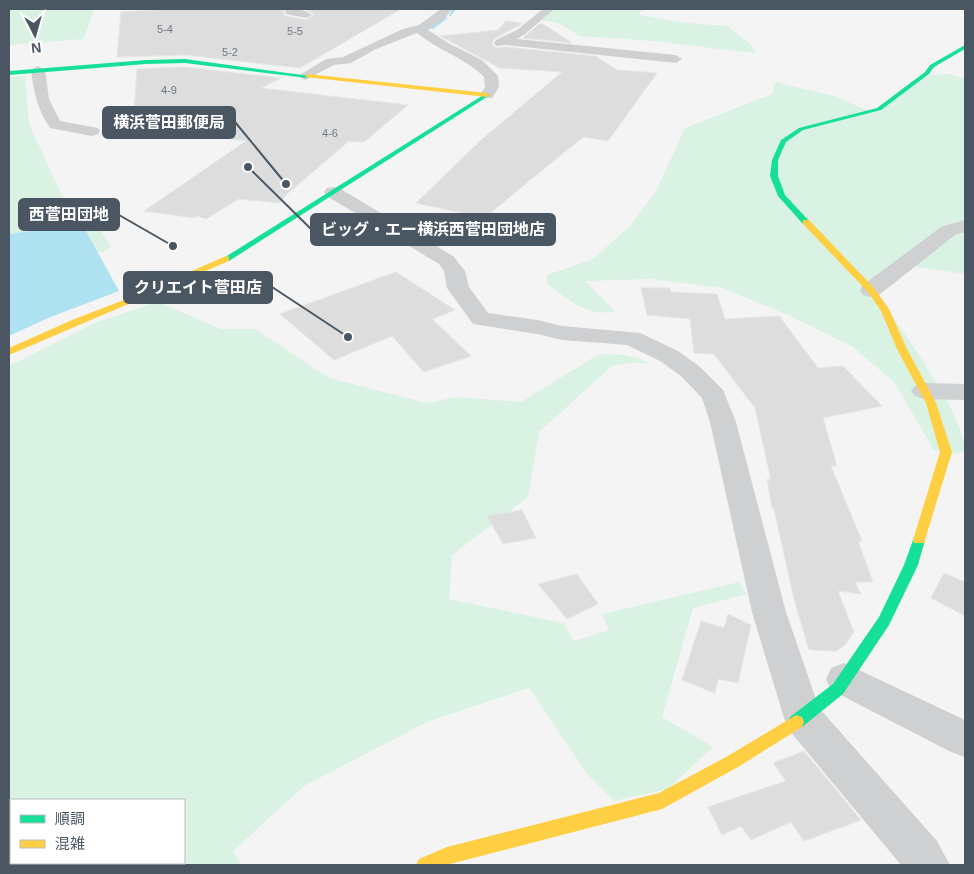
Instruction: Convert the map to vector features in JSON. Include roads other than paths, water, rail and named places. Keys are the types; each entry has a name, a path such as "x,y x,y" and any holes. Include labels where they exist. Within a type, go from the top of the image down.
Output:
{"street":[{"path":"292,9 290,12 306,15"},
{"path":"305,76 331,62 346,60 407,31 422,28 441,16 447,9"},
{"path":"477,63 493,47 534,24 549,9"},
{"path":"9,352 75,322 224,260 487,95 492,87 491,76 477,63 444,46 422,31 422,28"},
{"path":"503,41 676,59"},
{"path":"425,865 447,856 662,801 732,762 803,718 838,689 884,621 911,565 946,452 931,404 902,349 886,311 871,290 782,196 774,176 775,160 783,141 802,129 879,109 927,73 932,66 965,47"},
{"path":"9,73 146,62 185,61 487,95"},
{"path":"38,70 40,97 55,125 92,131"},
{"path":"333,192 446,260 454,272 458,288 481,319 537,327 562,333 632,338 669,356 690,371 714,396 723,422 769,612 803,718 928,865"},
{"path":"871,290 948,231 965,226"},
{"path":"924,390 965,392"},
{"path":"844,679 965,739"}],"water":[{"path":"82,224 119,291 48,318 9,336 9,234"}],"waterway":[{"path":"450,15 454,9"},
{"path":"432,28 446,18"}],"place":[{"name":"ビッグ・エー横浜西菅田団地店","path":"248,167"},
{"name":"横浜菅田郵便局","path":"286,184"},
{"name":"西菅田団地","path":"173,246"},
{"name":"クリエイト菅田店","path":"348,337"}]}
